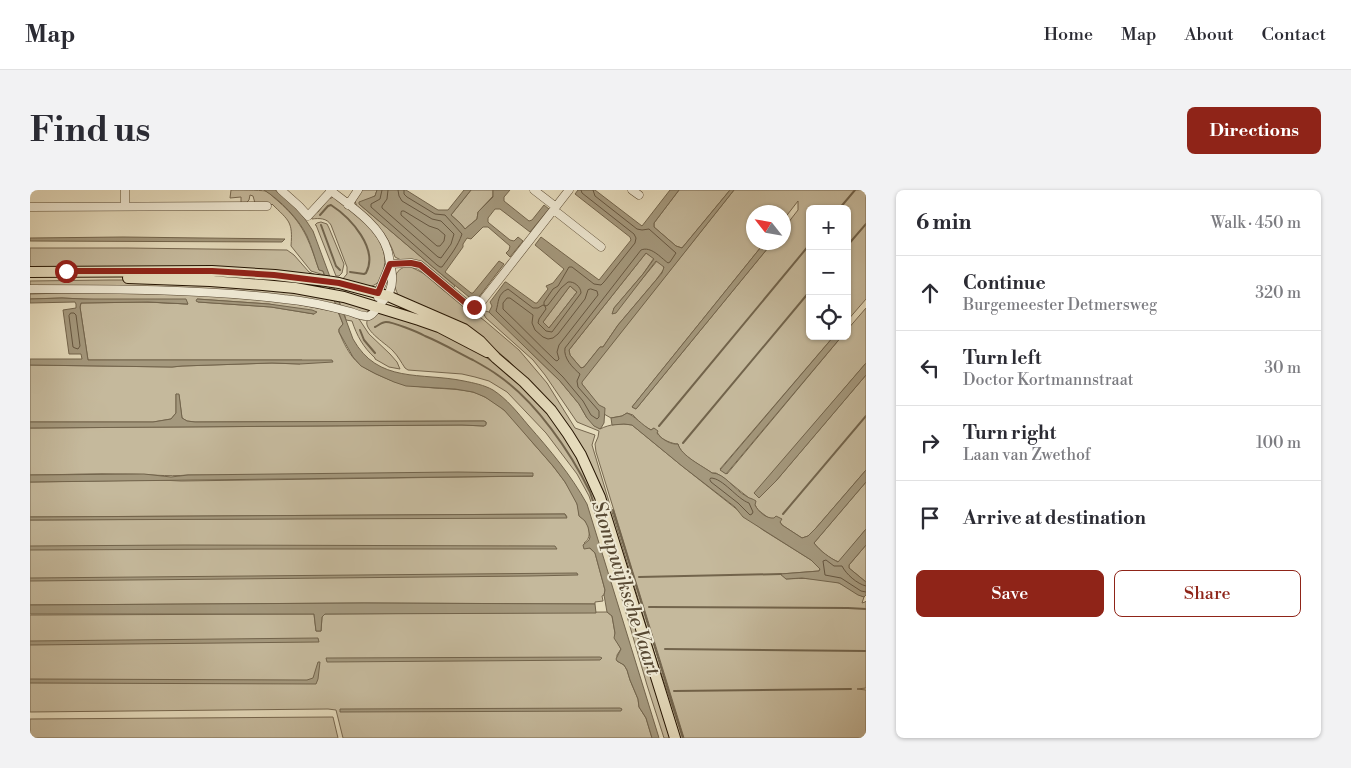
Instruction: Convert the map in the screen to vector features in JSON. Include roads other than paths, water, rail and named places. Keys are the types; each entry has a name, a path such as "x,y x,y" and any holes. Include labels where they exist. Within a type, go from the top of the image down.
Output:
{"main road":[{"path":"30,272 212,271 326,281 383,295 464,330 480,341 551,410 581,455 591,475 600,497 675,738"},
{"path":"30,278 116,277 210,280 295,288 331,294 377,306 439,327 496,358"}],"street":[{"path":"124,190 124,206"},
{"path":"30,289 164,290 286,299 369,316 374,312 383,295 390,264 387,248 377,231 330,190 308,216 281,190"},
{"path":"348,205 358,190"},
{"path":"534,190 601,247"},
{"path":"390,264 411,263 420,265 469,306 479,305 569,190"},
{"path":"632,190 639,195"},
{"path":"30,207 268,206"}],"water":[{"path":"264,190 275,190 279,193 301,213 313,231 353,339 363,353 375,363 388,370 417,376 464,381 483,385 493,390 516,411 567,473 587,504 659,738 652,738 646,718 639,707 638,699 627,670 616,659 621,649 614,638 612,616 607,612 605,590 595,553 590,548 584,549 583,545 590,537 588,527 579,516 577,504 565,482 504,410 485,397 473,392 455,389 406,386 361,366 353,357 339,332 343,324 323,271 319,270 304,230 288,210"},
{"path":"377,190 406,190 438,210 448,210 464,190 471,190 451,215 465,229 477,219 478,212 493,197 493,190 510,190 504,197 504,201 529,221 532,220 544,205 549,209 530,232 500,209 495,209 488,218 488,222 510,240 514,241 518,237 523,241 510,257 506,253 510,246 488,227 483,227 471,239 467,238 463,247 445,272 471,293 473,293 499,261 504,264 475,302 359,204 359,202 375,196"},
{"path":"578,190 595,190 642,226 670,190 679,190 654,223 654,227 676,246 682,248 730,190 734,190 582,382 599,405 605,408 604,423 600,429 594,426 587,418 579,404 560,381 489,312 492,306 490,302 505,282 537,303 548,289 546,286 553,283 564,269 535,245 541,237 599,280 631,240 630,237 575,194","holes":["646,253 654,259 614,308 612,314 616,313 656,261 664,267 662,273 618,325 603,347 600,347 584,367 581,368 570,355 569,350","570,286 577,292 549,328 543,322"]},
{"path":"30,238 285,239 282,242 30,241"},
{"path":"759,250 766,250 636,409 632,407"},
{"path":"30,299 186,299 188,304 148,302 81,303 88,360 332,360 333,362 172,367 30,365 30,359 82,359 81,354 69,354 63,310 76,308 75,302 30,303"},
{"path":"197,299 269,304 317,312 314,314 271,307 198,302 196,301"},
{"path":"831,340 839,340 726,474 720,470"},
{"path":"866,363 866,375 776,481 759,498 754,493"},
{"path":"176,394 179,394 182,418 195,422 484,421 486,425 30,428 30,422 153,422 171,419 176,413"},
{"path":"627,413 651,430 654,428 666,441 678,444 683,453 712,473 721,476 747,497 756,501 755,505 763,514 771,518 776,516 782,519 780,522 782,525 802,538 808,536 816,528 866,470 866,482 814,543 825,554 838,562 866,529 866,545 849,565 849,568 866,582 866,595 864,597 858,595 839,583 802,578 786,579 780,574 819,571 820,569 811,560 743,517 735,507 632,425 612,425 611,418"},
{"path":"533,473 533,476 30,482 30,475 144,474 171,477 188,475"},
{"path":"565,514 567,518 30,520 30,517"},
{"path":"30,546 555,546 557,549 30,550"},
{"path":"577,573 578,575 530,576 30,581 30,578"},
{"path":"595,604 596,613 325,614 322,617 321,631 316,631 314,614 30,614 30,605"},
{"path":"318,638 319,642 30,645 30,641"},
{"path":"326,658 602,658 600,660 327,662"},
{"path":"318,662 320,662 316,684 30,683 30,679 307,680 313,678"},
{"path":"340,709 622,709 621,711 340,712"}],"waterway":[{"path":"842,205 855,190"},
{"path":"320,215 331,205 347,218 366,244 369,254 369,264 366,273 350,272"},
{"path":"851,241 866,224"},
{"path":"321,225 336,266 340,270"},
{"path":"659,426 806,249"},
{"path":"683,443 807,295"},
{"name":"Stompwijksche Vaart","path":"375,327 383,322 389,322 437,342 493,372 526,399 551,428 582,476 590,492 619,579"},
{"path":"360,330 364,340 375,353"},
{"path":"783,514 866,416"},
{"name":"Stompwijksche Vaart","path":"613,510 683,738"},
{"name":"Stompwijksche Vaart","path":"639,577 781,574"},
{"name":"Stompwijksche Vaart","path":"649,607 866,609"},
{"name":"Stompwijksche Vaart","path":"665,649 866,651"},
{"path":"674,691 851,689"}]}
